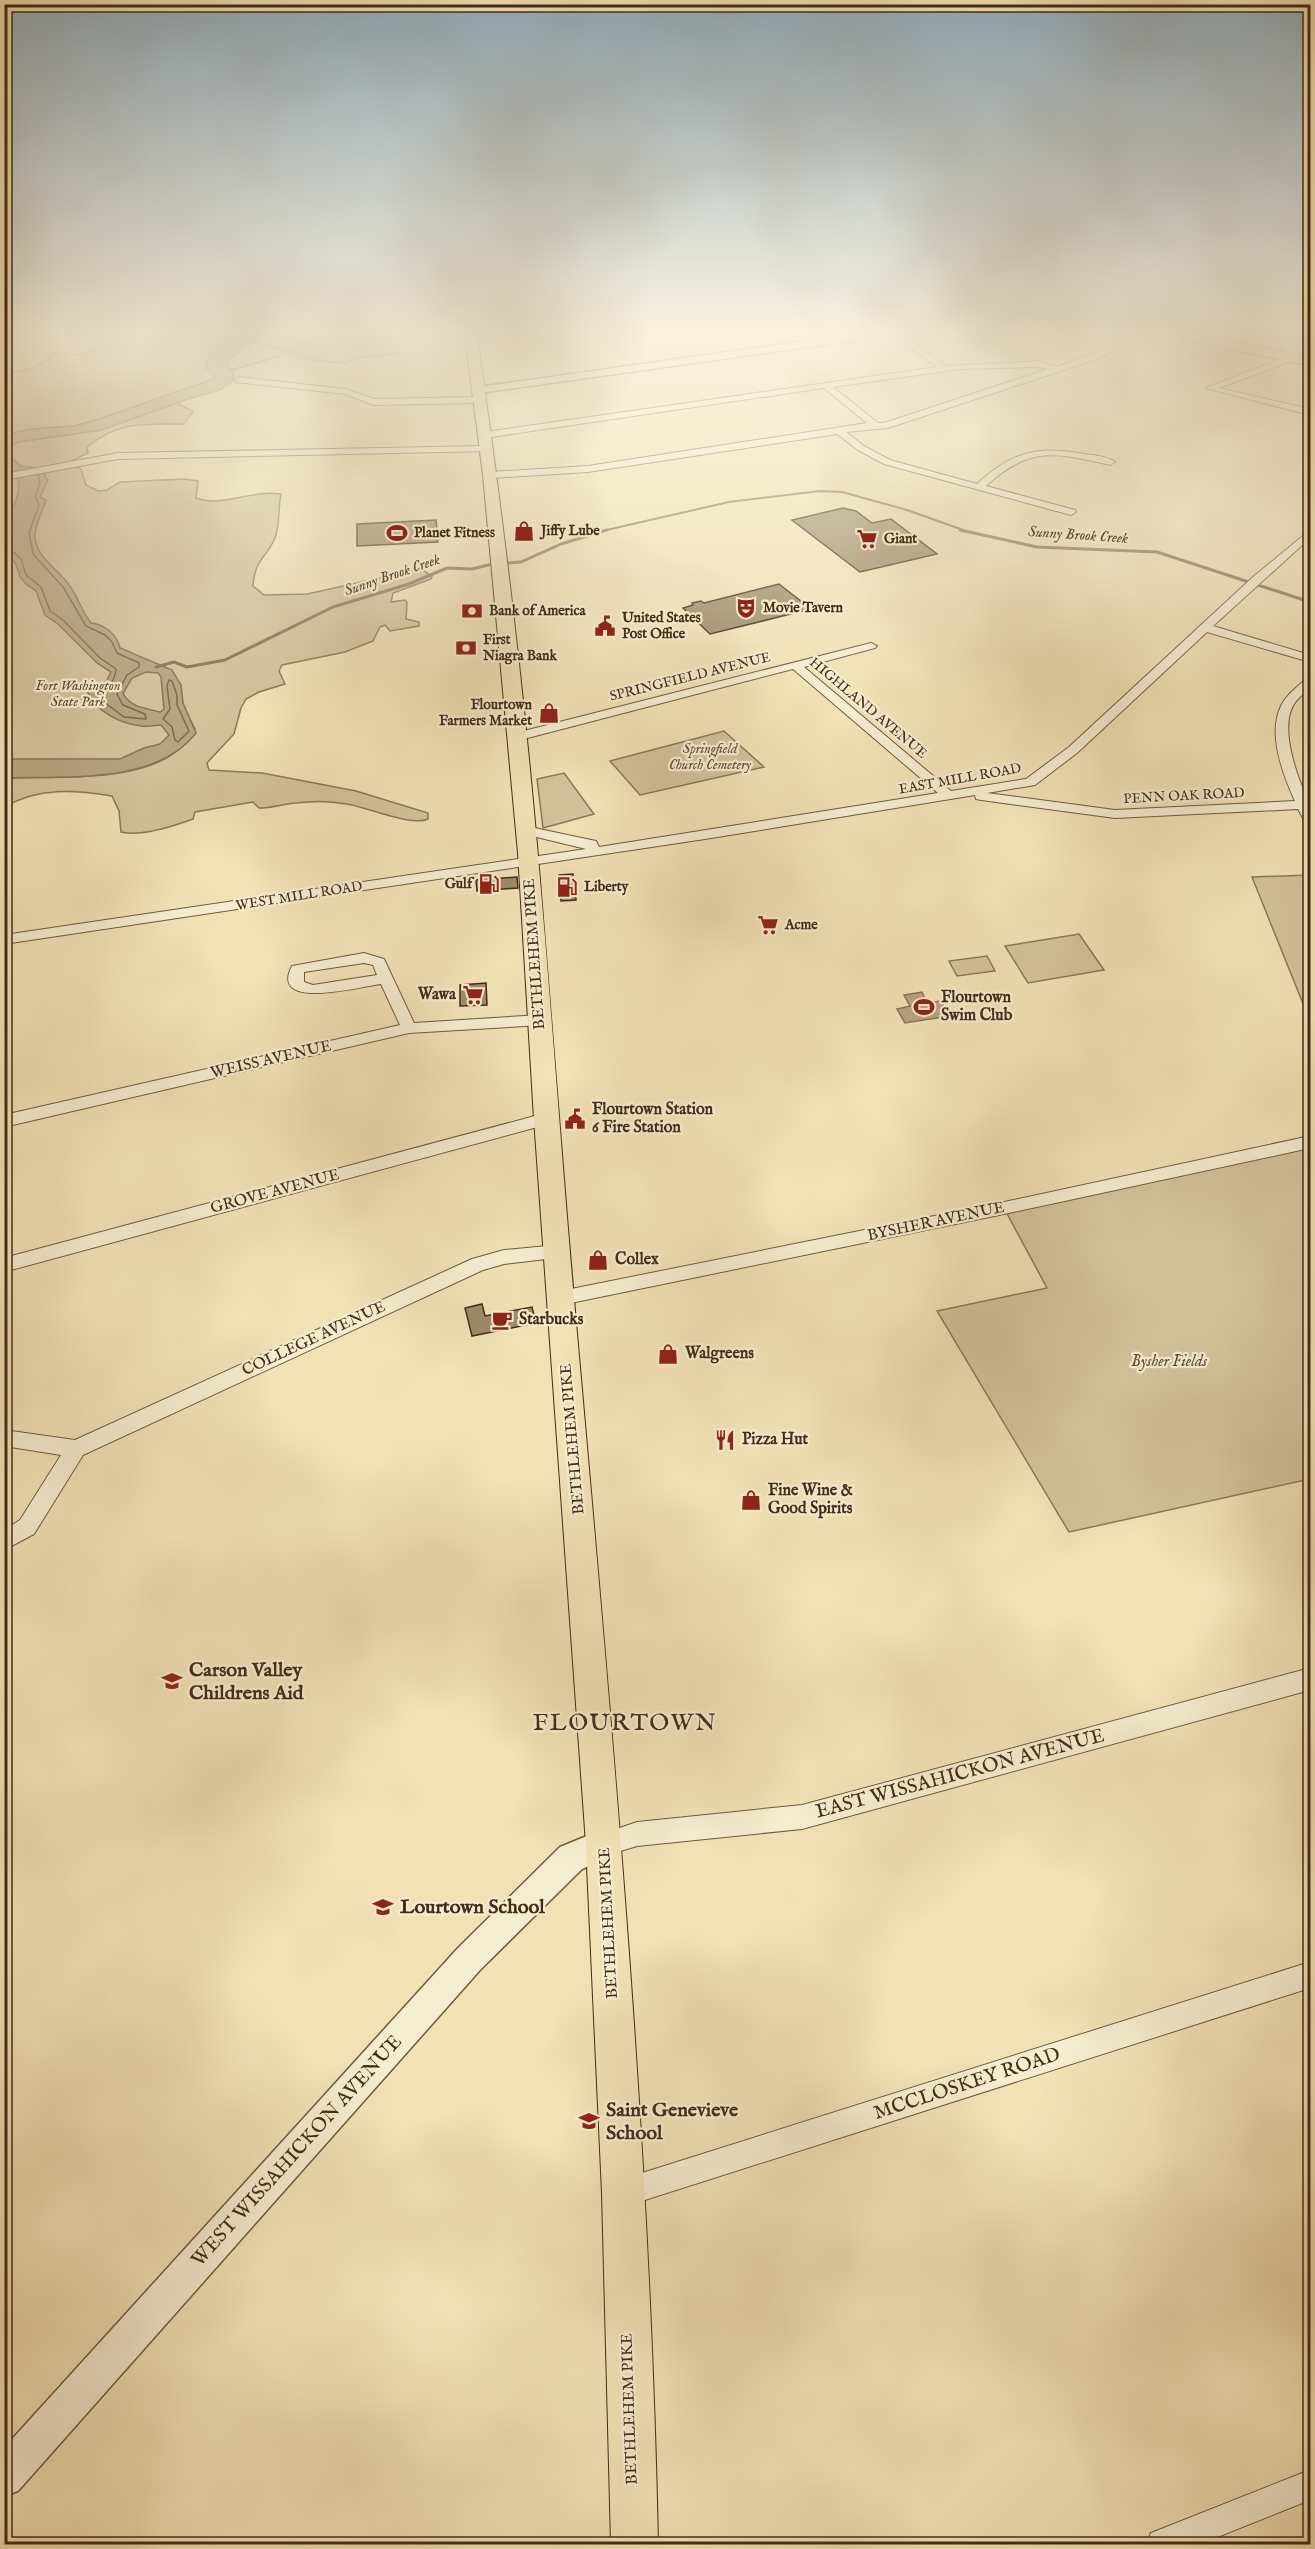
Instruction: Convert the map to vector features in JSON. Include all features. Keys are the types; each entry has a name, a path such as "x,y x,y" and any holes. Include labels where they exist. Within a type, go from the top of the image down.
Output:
{"main road":[{"name":"BETHLEHEM PIKE","path":"488,455 528,861 546,1119 604,1844 623,2193 635,2544"}],"street":[{"path":"8,476 118,456 146,455"},
{"path":"490,475 588,469 681,455"},
{"path":"874,455 880,459 978,488 1071,512"},
{"path":"978,488 1013,460 1030,455"},
{"path":"1076,455 1110,462"},
{"name":"EAST MILL ROAD","path":"594,852 1019,785 1037,778 1073,750 1253,583 1311,533"},
{"path":"1207,628 1311,659"},
{"name":"SPRINGFIELD AVENUE","path":"516,737 871,646"},
{"name":"HIGHLAND AVENUE","path":"795,665 949,796"},
{"path":"1311,681 1286,707 1281,729 1285,750 1311,819"},
{"name":"PENN OAK ROAD","path":"1019,785 1033,799 1060,808"},
{"name":"PENN OAK ROAD","path":"967,793 1060,808 1130,814 1306,804"},
{"path":"525,830 591,844 594,852"},
{"name":"WEST MILL ROAD","path":"4,940 594,852"},
{"path":"386,978 312,990 297,985 297,969 364,958 379,962 409,1028"},
{"name":"WEISS AVENUE","path":"4,1121 409,1028 540,1020"},
{"name":"GROVE AVENUE","path":"4,1265 546,1119"},
{"name":"BYSHER AVENUE","path":"561,1298 1004,1208 1311,1142"},
{"name":"COLLEGE AVENUE","path":"76,1449 478,1264 504,1257 558,1252"},
{"path":"4,1438 76,1449 27,1527 4,1541"},
{"name":"EAST WISSAHICKON AVENUE","path":"604,1844 637,1834 802,1817 1311,1679"},
{"name":"WEST WISSAHICKON AVENUE","path":"4,2477 469,1959 571,1858 604,1844"},
{"name":"MCCLOSKEY ROAD","path":"623,2193 764,2146 1311,1976"},
{"path":"1162,2544 1311,2485"}],"green space":[{"name":"Fort Washington State Park","path":"8,455 84,455 69,462 72,466 81,469 86,485 98,491 107,490 120,482 185,479 198,481 196,498 206,500 227,500 270,493 281,494 275,538 258,564 254,577 253,586 264,595 307,594 421,569 432,576 431,579 393,593 391,602 405,600 407,602 406,619 419,622 419,626 390,631 385,625 380,627 373,641 345,652 282,665 279,671 285,684 259,692 246,699 241,708 234,734 207,763 209,770 262,773 356,791 428,813 428,819 421,821 400,819 334,802 302,802 259,808 253,802 195,812 193,819 177,825 148,832 129,833 121,832 119,811 112,796 84,792 44,793 30,796 5,807 5,778 98,776 122,773 165,759 181,747 195,729 188,716 179,736 141,762 5,771 5,479 27,474 40,497 46,470 21,466"},
{"name":"Springfield Church Cemetery","path":"724,731 764,767 640,795 610,761"},
{"path":"564,773 594,814 543,828 537,779"},
{"path":"1310,875 1310,1021 1252,877"},
{"path":"1079,934 1104,970 1028,983 1005,946"},
{"path":"987,956 995,971 957,976 949,961"},
{"name":"Bysher Fields","path":"1310,1142 1310,1479 1069,1532 937,1311 1047,1288 1004,1208"}],"water":[{"path":"5,455 21,466 46,469 44,476 48,480 40,497 46,500 35,536 39,551 70,586 91,623 110,631 120,648 172,670 181,685 183,703 196,733 179,750 157,762 133,770 80,777 5,778 4,759 120,759 144,748 160,744 169,735 161,725 134,725 110,716 92,700 88,693 89,689 106,682 111,672 97,663 58,624 45,615 36,591 20,577 16,564 5,550 5,525 17,496 19,484 18,478 5,472","holes":["146,672 158,673 161,677 164,709 160,712 134,705 123,693 132,678"]},
{"name":"Flourtown Swim Club","path":"922,992 927,1003 941,1001 950,1016 905,1023 897,1009 910,1006 904,995"}],"building":[{"name":"Giant","path":"843,508 856,511 872,523 891,519 937,554 860,572 792,520"},
{"name":"Planet Fitness","path":"436,520 438,542 357,546 357,524"},
{"name":"Movie Tavern","path":"779,584 811,609 710,634 683,608 693,605 692,603 701,601 704,603"},
{"name":"Liberty","path":"573,874 576,900 561,901 559,875"},
{"name":"Gulf","path":"517,877 518,888 477,891 476,880"},
{"name":"Wawa","path":"486,983 487,1005 460,1006 460,985"},
{"name":"Starbucks","path":"482,1304 485,1316 532,1307 536,1323 472,1336 465,1308"}],"waterway":[{"name":"Sunny Brook Creek","path":"602,531 729,502 820,491 842,492 907,510 966,531"},
{"name":"Sunny Brook Creek","path":"156,667 174,662 187,667 225,660 333,607 409,584 447,568 472,569 492,564 521,562 561,544 607,530"},
{"name":"Sunny Brook Creek","path":"960,530 1037,547 1157,552 1310,602"}],"place":[{"name":"Jiffy Lube","path":"524,531"},
{"name":"Planet Fitness","path":"397,533"},
{"name":"Giant","path":"867,539"},
{"name":"Movie Tavern","path":"746,608"},
{"name":"Bank of America","path":"472,611"},
{"name":"United States Post Office","path":"605,626"},
{"name":"First Niagra Bank","path":"466,648"},
{"name":"Flourtown Farmers Market","path":"549,713"},
{"name":"Gulf","path":"489,884"},
{"name":"Liberty","path":"567,887"},
{"name":"Acme","path":"768,925"},
{"name":"Wawa","path":"473,995"},
{"name":"Flourtown Swim Club","path":"924,1007"},
{"name":"Flourtown Station 6 Fire Station","path":"575,1119"},
{"name":"Collex","path":"598,1260"},
{"name":"Starbucks","path":"502,1320"},
{"name":"Walgreens","path":"668,1354"},
{"name":"Pizza Hut","path":"725,1440"},
{"name":"Fine Wine & Good Spirits","path":"751,1500"},
{"name":"Carson Valley Childrens Aid","path":"172,1681"},
{"name":"Lourtown School","path":"383,1907"},
{"name":"Saint Genevieve School","path":"589,2121"}],"district":[{"name":"FLOURTOWN","path":"625,1723"}]}
